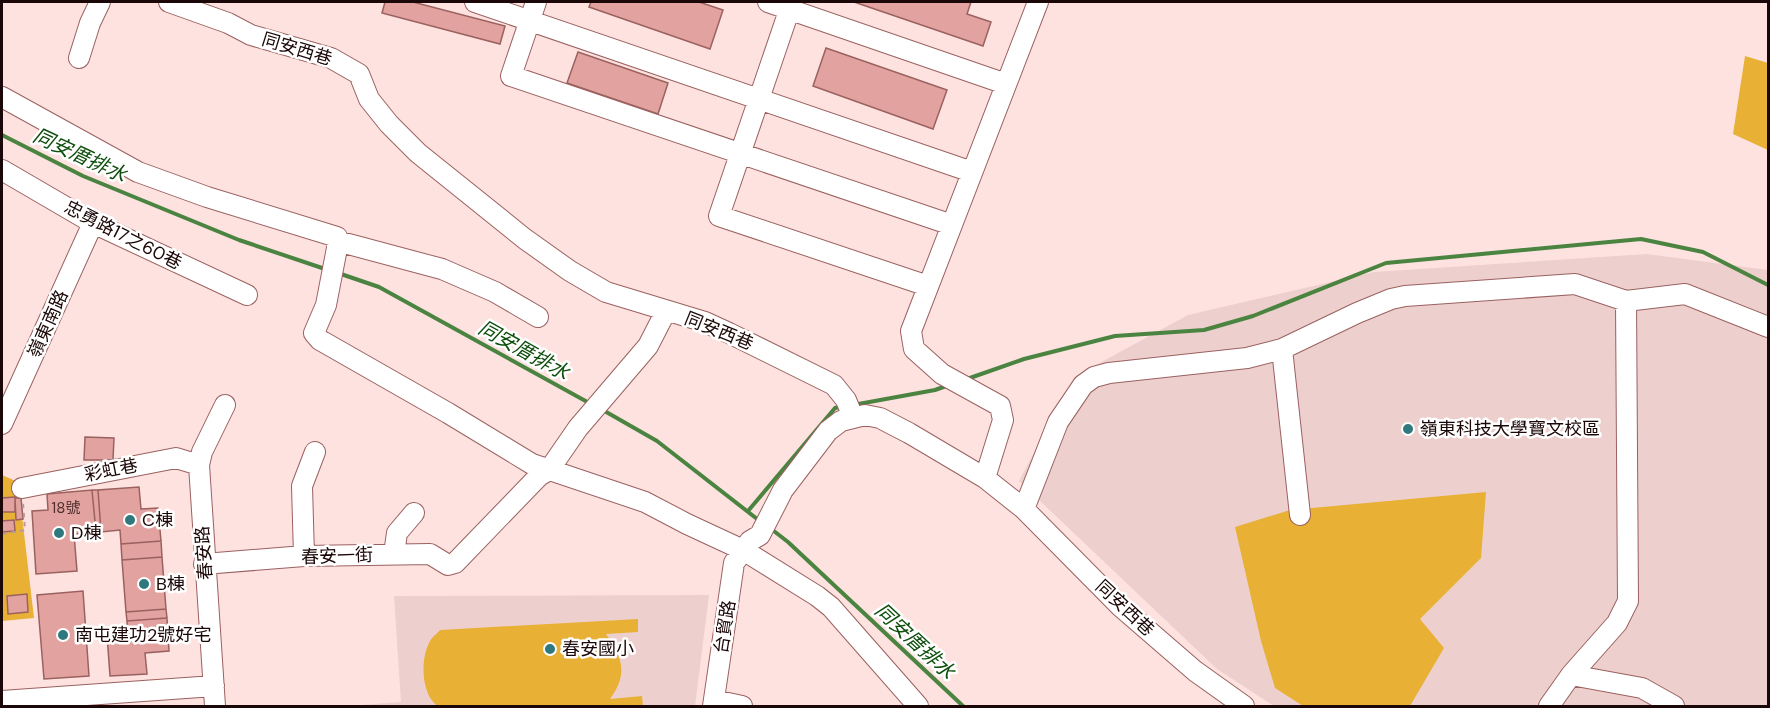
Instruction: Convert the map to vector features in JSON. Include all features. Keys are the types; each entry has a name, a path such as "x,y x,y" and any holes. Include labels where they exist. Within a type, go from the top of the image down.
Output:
{"street":[{"path":"79,58 90,23 100,2"},
{"name":"同安西巷","path":"169,2 228,23 250,35 332,58 359,74 369,99 389,124 418,153 525,239 570,271 606,292 705,322 834,385 846,400 853,417 865,415 880,418 985,478 1024,509 1121,607 1195,671 1244,706"},
{"path":"475,2 972,172"},
{"path":"536,2 511,76 952,225"},
{"path":"768,2 791,5 1006,84"},
{"path":"985,478 1003,420 1000,406 942,374 914,349 911,331 1038,2"},
{"path":"791,5 719,216 928,286"},
{"path":"2,97 138,172 207,197 337,237 326,305 314,333 320,340 448,413 544,473 645,502 743,550 818,596 918,706"},
{"name":"忠勇路17之60巷","path":"2,170 93,223 247,295"},
{"name":"嶺東南路","path":"2,424 93,223"},
{"path":"337,245 442,269 495,292 538,317"},
{"path":"1024,509 1058,422 1083,386 1094,377 1109,373 1247,358 1282,349 1377,304 1405,296 1575,284 1626,301 1685,294 1768,327"},
{"path":"1549,706 1571,675 1617,623 1628,601 1626,301"},
{"path":"544,473 578,428 648,346 666,311"},
{"path":"1282,349 1300,515"},
{"name":"春安路","path":"215,706 199,465 202,452 225,405"},
{"path":"743,550 759,535 783,490 828,431 841,421 853,417"},
{"path":"304,556 302,486 315,452"},
{"name":"彩虹巷","path":"22,488 176,458 199,465"},
{"name":"春安一街","path":"204,564 304,556 430,554 448,566 464,556 544,473"},
{"path":"394,554 398,533 414,513"},
{"name":"台貿路","path":"713,703 734,563 743,550"},
{"path":"1571,675 1642,688 1674,706"},
{"path":"2,701 101,700 214,686"},
{"path":"713,703 742,706"}],"path":[{"path":"2,534 25,530 22,488"}],"shaded area":[{"path":"1745,56 1768,63 1768,150 1733,134"},
{"name":"嶺東科技大學寶文校區","path":"1647,254 1768,270 1768,706 1274,706 1217,669 1019,481 1074,377 1188,315 1374,272"},
{"path":"2,475 18,482 34,618 2,621"},
{"path":"1486,492 1481,558 1420,619 1444,648 1410,706 1303,706 1275,688 1261,641 1235,527 1290,510"},
{"name":"春安國小","path":"709,595 695,706 347,706 401,702 394,596"},
{"path":"638,619 638,632 606,634 616,650 621,666 619,682 610,699 642,696 643,706 437,706 425,684 424,666 427,648 440,630"}],"building":[{"path":"385,2 413,2 505,26 500,44 382,13"},
{"path":"591,2 699,2 723,10 710,49 589,7"},
{"path":"854,2 971,2 967,14 991,22 983,46"},
{"path":"826,48 947,90 933,129 813,86"},
{"path":"578,52 668,83 658,114 567,83"},
{"path":"85,437 114,438 113,460 84,460"},
{"name":"C棟","path":"139,487 141,509 158,508 161,541 121,544 120,530 101,532 98,490"},
{"path":"92,490 98,490 101,532 96,532"},
{"name":"D棟","path":"92,490 96,532 74,534 77,571 36,574 32,511 48,510 47,494"},
{"path":"15,497 15,512 2,512 2,498"},
{"path":"15,498 21,498 23,519 16,520"},
{"path":"14,520 15,531 2,532 2,521"},
{"path":"161,541 162,557 122,560 121,544"},
{"name":"B棟","path":"162,557 166,609 126,612 122,560"},
{"name":"南屯建功2號好宅","path":"83,591 89,676 44,679 37,595"},
{"path":"27,594 28,612 8,614 7,596"},
{"path":"166,609 167,618 127,621 126,612"},
{"path":"167,618 169,651 145,653 147,674 110,676 107,635 128,634 127,621"}],"waterway":[{"name":"同安厝排水","path":"2,135 83,176 239,240 328,270"},
{"path":"967,379 1024,359 1115,336 1204,330 1253,316 1386,263 1641,239 1703,252 1768,285"},
{"name":"同安厝排水","path":"338,273 379,287 591,404"},
{"path":"853,405 935,390 949,385"},
{"path":"748,511 835,408 843,406"},
{"name":"同安厝排水","path":"601,409 657,441 761,522"},
{"name":"同安厝排水","path":"770,528 788,542 963,706"}],"place":[{"name":"嶺東科技大學寶文校區","path":"1408,429"},
{"name":"C棟","path":"130,520"},
{"name":"D棟","path":"59,533"},
{"name":"B棟","path":"144,584"},
{"name":"南屯建功2號好宅","path":"63,635"},
{"name":"春安國小","path":"550,649"}]}
